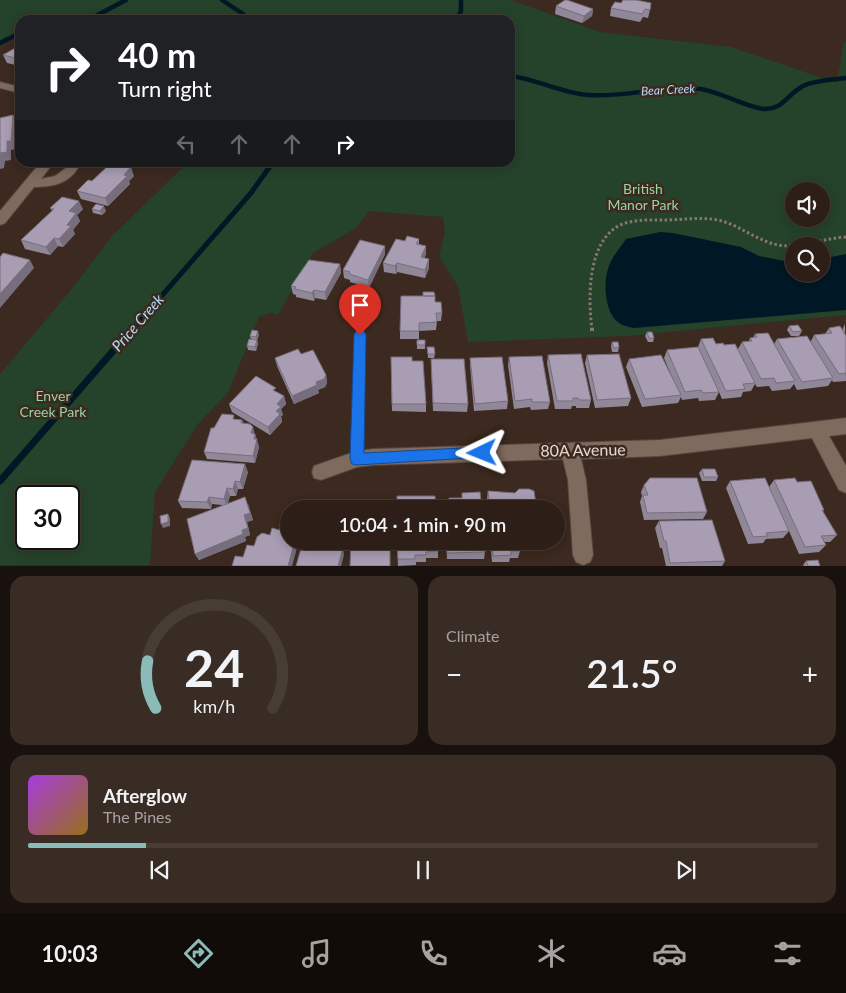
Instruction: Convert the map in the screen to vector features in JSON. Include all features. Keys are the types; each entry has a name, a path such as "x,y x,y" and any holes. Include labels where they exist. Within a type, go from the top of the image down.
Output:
{"street":[{"path":"0,85 15,89"},
{"path":"0,220 44,167"},
{"path":"32,183 54,181 65,177 72,167"},
{"name":"80A Avenue","path":"321,472 357,459 660,448 846,426"},
{"path":"817,430 846,484"},
{"path":"570,450 577,480 583,555"}],"lane":[{"path":"357,459 360,335"}],"path":[{"path":"592,332 596,250 606,234 622,224 655,220 713,220 729,224 765,241 786,246 846,237"}],"green space":[{"path":"0,0 511,0 600,32 731,47 837,83 843,45 846,40 846,315 627,336 468,342 458,286 439,257 445,231 443,217 369,211 356,228 313,253 278,315 270,313 259,317 228,393 198,424 155,492 150,565 0,565 0,374 71,290 112,236 179,171 185,167 515,167 515,15 15,15 15,36 6,37 0,41"}],"water":[{"path":"660,232 741,247 759,256 785,261 785,282 830,282 830,257 846,254 846,310 634,328 622,325 614,319 608,306 606,275 613,257 626,239"}],"building":[{"path":"565,0 593,9 584,16 556,6"},
{"path":"623,0 651,3 650,10 645,9 642,14 611,8 615,2 621,3"},
{"path":"15,48 15,58 3,55"},
{"path":"13,115 11,141 7,141 7,152 0,153 0,118"},
{"path":"107,167 131,167 124,175 127,176 105,198 77,191 88,180 92,181"},
{"path":"62,197 79,201 69,211 76,213 67,225 71,226 59,239 54,238 46,247 21,240 54,209 50,208"},
{"path":"96,204 104,206 100,211 92,209"},
{"path":"407,236 419,239 416,244 426,246 421,257 429,259 425,270 397,263 395,266 383,263 396,239 405,241"},
{"path":"360,240 385,246 368,280 343,270"},
{"path":"3,253 30,260 0,294 0,257"},
{"path":"309,260 340,264 325,292 314,290 312,293 295,289 296,287 291,286"},
{"path":"423,292 434,292 435,296 423,296"},
{"path":"401,296 435,296 435,302 441,302 442,313 436,313 437,322 419,323 419,331 400,331"},
{"path":"798,325 802,331 793,332 789,326"},
{"path":"840,326 846,336 846,373 839,374 814,335 832,333 829,328"},
{"path":"252,330 258,331 256,337 250,336"},
{"path":"647,332 652,332 654,338 649,338"},
{"path":"768,333 795,381 776,383 774,378 761,379 742,342 752,341 750,338 757,337 755,334"},
{"path":"807,336 833,378 802,382 777,339"},
{"path":"713,338 716,344 735,344 755,383 743,384 745,389 726,391 701,339"},
{"path":"249,339 257,340 255,347 247,346"},
{"path":"417,340 425,340 425,345 417,345"},
{"path":"612,342 618,342 619,347 614,348"},
{"path":"427,347 434,347 435,354 428,354"},
{"path":"698,347 719,392 703,393 701,390 685,392 667,350"},
{"path":"298,349 301,354 313,350 326,375 324,379 316,382 317,385 292,396 275,358"},
{"path":"581,354 591,400 573,398 573,401 557,401 548,355"},
{"path":"619,354 631,398 597,400 587,355"},
{"path":"661,355 681,395 645,399 629,359"},
{"path":"542,356 550,402 532,402 532,399 515,401 509,357"},
{"path":"391,357 412,357 412,361 423,361 426,404 392,404"},
{"path":"502,357 508,401 475,404 470,358"},
{"path":"431,359 464,359 468,404 433,403"},
{"path":"256,376 276,388 273,390 284,396 277,404 281,407 276,411 280,414 268,427 229,404"},
{"path":"222,414 234,415 233,419 242,420 241,423 250,424 253,427 251,433 255,434 254,439 257,439 253,456 204,452 211,428 214,428"},
{"path":"192,460 245,464 240,482 235,481 233,489 227,488 224,499 209,497 207,502 178,501"},
{"path":"702,469 715,469 718,477 704,477"},
{"path":"650,478 697,478 707,512 647,513 643,495 648,495 644,485"},
{"path":"765,478 789,531 766,533 768,536 753,537 730,481"},
{"path":"795,478 797,482 811,481 824,510 822,510 837,535 821,536 826,545 805,547 774,480"},
{"path":"519,489 529,489 534,491 535,500 489,500 488,491 515,493"},
{"path":"480,492 481,500 449,500 449,498 462,498 462,493"},
{"path":"397,496 435,496 435,500 397,500"},
{"path":"245,497 250,513 244,515 248,528 242,530 243,534 195,554 187,519"},
{"path":"168,514 168,522 161,524 160,516"},
{"path":"712,520 725,561 670,563 666,541 664,541 659,521"},
{"path":"272,528 279,530 280,528 280,550 292,550 288,566 232,566 235,556 243,557 247,545 254,546 257,537 262,533 270,535"},
{"path":"300,550 342,550 338,566 296,566"},
{"path":"351,550 390,550 390,566 350,566"},
{"path":"398,550 438,550 426,552 426,555 415,555 415,559 398,559"},
{"path":"447,550 485,550 485,552 447,553"},
{"path":"493,550 520,550 511,551 511,555 493,556"},
{"path":"818,560 820,566 808,566 806,561"}],"waterway":[{"path":"98,15 126,0"},
{"name":"Price Creek","path":"222,0 244,15"},
{"name":"Bear Creek","path":"459,15 461,11 461,0"},
{"path":"0,43 15,36"},
{"name":"Bear Creek","path":"515,77 568,92 588,95 614,95 681,88 703,89 763,109 776,107 797,90 808,84 846,78"},
{"name":"Price Creek","path":"132,330 251,193 269,167"},
{"name":"Price Creek","path":"0,481 133,328"}],"route":[{"path":"360,335 357,459 482,453"}],"park label":[{"name":"British Manor Park","path":"643,197"},
{"name":"Enver Creek Park","path":"53,404"}]}
